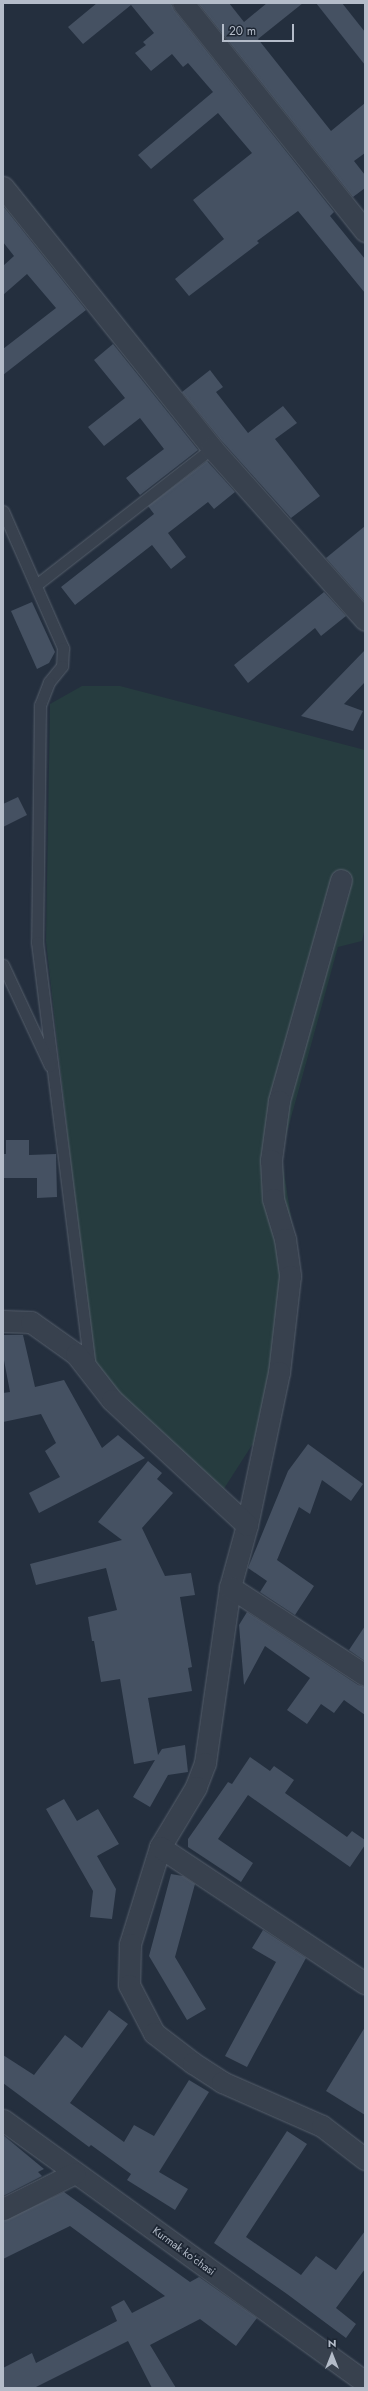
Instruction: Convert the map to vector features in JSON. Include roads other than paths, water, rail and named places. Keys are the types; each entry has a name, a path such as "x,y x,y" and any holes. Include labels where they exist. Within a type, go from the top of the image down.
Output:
{"street":[{"path":"183,3 365,231"},
{"path":"3,187 212,448 365,620"},
{"path":"341,880 279,1101 271,1168 273,1199 285,1239 290,1276 279,1372 247,1525 230,1587 206,1763 196,1787 160,1847 130,1944 129,1985 154,2032 222,2082 322,2126 365,2159"},
{"path":"3,1321 31,1322 76,1354 112,1400 247,1525"},
{"path":"230,1587 365,1675"},
{"path":"160,1847 365,1982"},
{"name":"Kurmak koʻchasi","path":"3,2120 365,2382"},
{"path":"3,2209 75,2173"}],"lane":[{"path":"36,585 212,448"},
{"path":"3,511 63,648 62,666 49,682 40,705 37,942 90,1372"},
{"path":"3,965 54,1076"}]}
